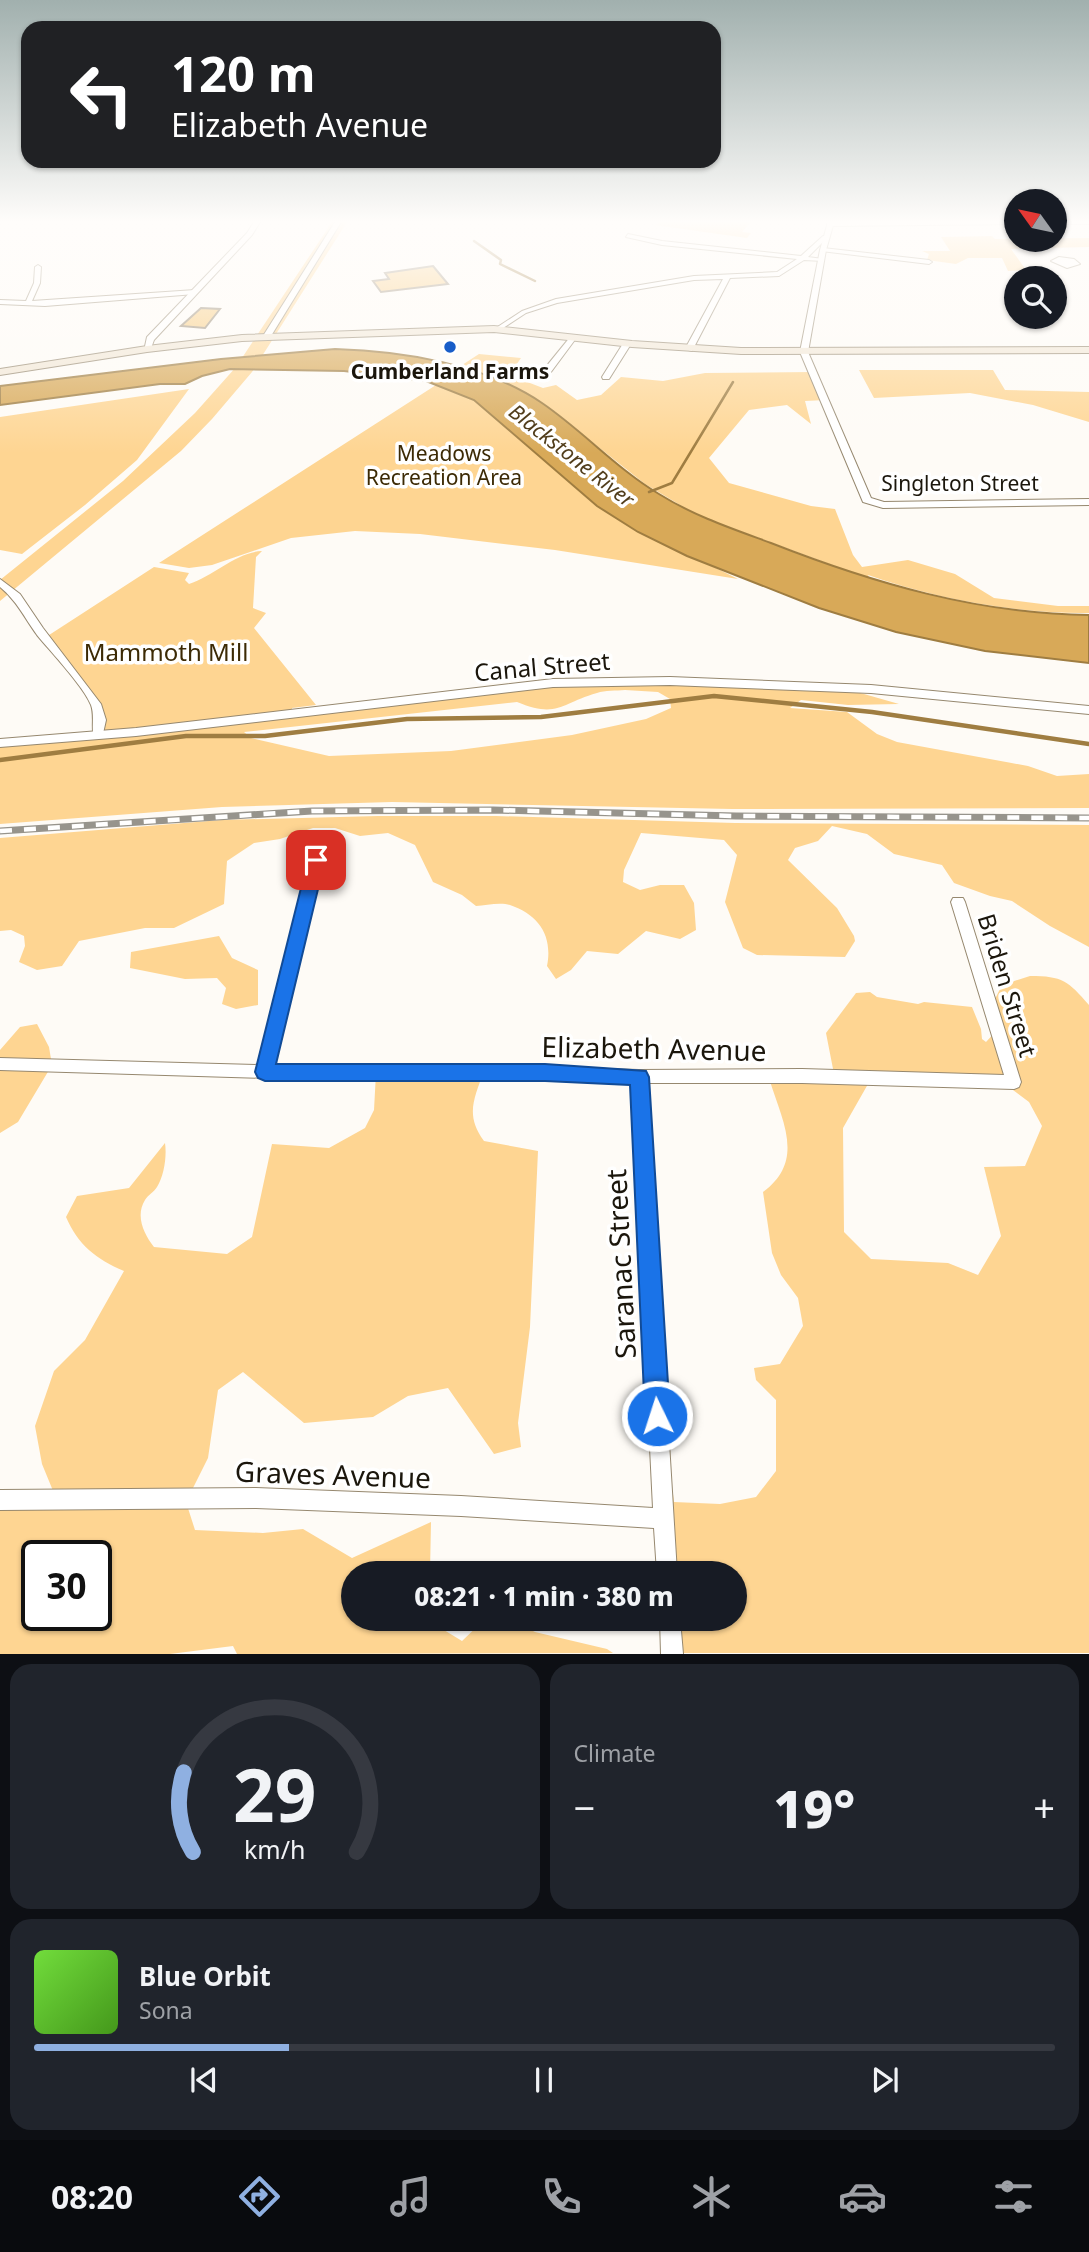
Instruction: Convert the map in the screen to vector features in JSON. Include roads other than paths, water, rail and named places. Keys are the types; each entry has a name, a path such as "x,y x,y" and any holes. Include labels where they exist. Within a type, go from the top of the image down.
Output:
{"main road":[{"path":"0,372 147,349 267,337 501,329 689,349 804,352 1089,350"}],"street":[{"path":"28,304 30,299"},
{"path":"0,302 28,304 95,299"},
{"path":"147,349 150,339 188,299"},
{"path":"267,337 290,299"},
{"path":"501,329 530,310 567,299"},
{"path":"689,349 715,299"},
{"path":"804,352 814,299"},
{"path":"548,370 573,337"},
{"path":"606,377 627,344"},
{"name":"Singleton Street","path":"804,352 864,497 873,503 902,505 1089,502"},
{"path":"0,582 17,596 39,630 96,704 100,720 98,735"},
{"name":"Canal Street","path":"0,743 98,735 553,683 608,680 871,689 1089,710"},
{"path":"265,1072 316,860"},
{"name":"Briden Street","path":"958,902 1014,1082"},
{"name":"Elizabeth Avenue","path":"0,1064 265,1072 533,1072 639,1077 802,1076 1014,1082"},
{"name":"Saranac Street","path":"639,1077 666,1561"},
{"name":"Graves Avenue","path":"0,1500 256,1498 461,1506 664,1519"},
{"path":"671,1631 672,1654"}],"water":[{"name":"Blackstone River","path":"335,349 388,353 443,362 495,378 542,403 629,473 672,502 809,558 887,583 966,602 1007,609 1089,615 1089,663 985,651 896,632 819,608 687,556 638,532 597,506 474,400 426,381 344,371 230,369 202,376 185,384 160,384 0,405 0,386 221,359"}],"waterway":[{"name":"Blackstone River","path":"649,492 672,483 733,382"},
{"path":"0,760 186,736 265,736 407,719 541,717 714,696 872,712 1089,744"}],"railway":[{"path":"0,831 312,811 493,810 736,816 1089,818"}],"place":[{"name":"Cumberland Farms","path":"450,347"}],"park label":[{"name":"Meadows Recreation Area","path":"444,465"},
{"name":"Mammoth Mill","path":"166,651"}]}
